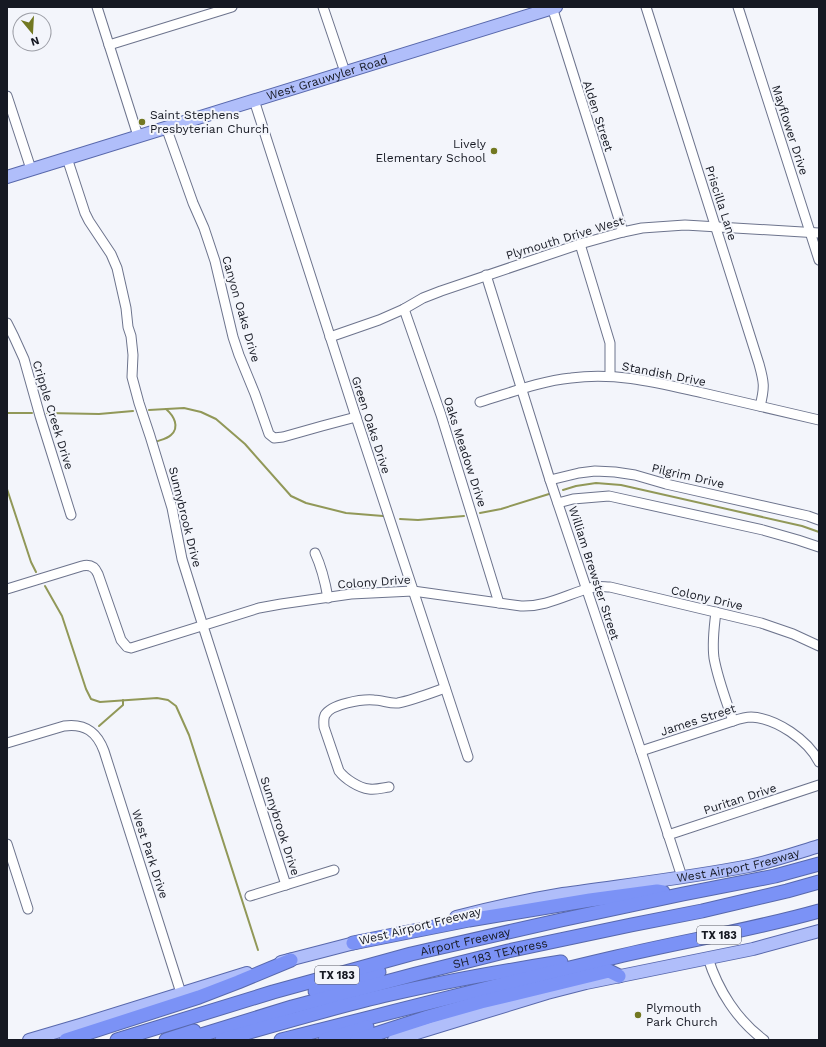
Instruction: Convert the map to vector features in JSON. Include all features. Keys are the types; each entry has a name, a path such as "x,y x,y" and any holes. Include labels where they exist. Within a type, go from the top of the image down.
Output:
{"highway":[{"name":"Airport Freeway","path":"116,1040 274,992 411,954 682,894 775,876 819,864"},
{"name":"SH 183 TEXpress","path":"185,1040 300,1005 437,968 787,892 819,882"},
{"name":"SH 183 TEXpress","path":"202,1040 386,987 458,969 760,904 819,888"},
{"path":"353,943 469,920 590,900 657,891 682,894"},
{"name":"TX 183","path":"281,1040 505,983 819,911"},
{"path":"166,1040 368,975 532,933 561,920"},
{"path":"222,1040 399,992 564,961 618,957"},
{"path":"66,1040 199,997 291,960"},
{"path":"357,1040 428,1017 497,998 609,971 619,976"},
{"path":"325,1040 416,1011 430,1002"}],"main road":[{"name":"West Grauwyler Road","path":"7,177 553,7"},
{"name":"West Airport Freeway","path":"29,1040 291,960 422,925 522,901 682,877 750,865 784,857 819,846"},
{"path":"394,1040 547,993 586,983 768,945 819,931"}],"street":[{"path":"97,7 138,136"},
{"path":"109,45 232,7"},
{"path":"323,7 345,72"},
{"name":"Alden Street","path":"553,7 623,232"},
{"name":"Priscilla Lane","path":"646,7 763,379 764,386 760,406"},
{"name":"Mayflower Drive","path":"738,7 815,233 819,260"},
{"path":"7,96 31,169"},
{"name":"Green Oaks Drive","path":"254,100 468,757"},
{"name":"Canyon Oaks Drive","path":"166,128 193,203 204,228 215,261 233,337 269,434 274,438 278,438 356,417"},
{"name":"Sunnybrook Drive","path":"67,158 89,221 104,242 118,268 126,308 128,327 131,336 133,355 132,377 139,403 172,508 182,559 286,885"},
{"name":"Plymouth Drive West","path":"330,337 379,320 404,309 423,298 486,275 580,244 623,232 685,225 815,233"},
{"path":"580,244 610,344 610,376"},
{"name":"William Brewster Street","path":"486,275 550,480 682,877"},
{"name":"Oaks Meadow Drive","path":"404,309 441,415 499,603"},
{"name":"Cripple Creek Drive","path":"7,323 24,359 71,515"},
{"name":"Standish Drive","path":"480,402 521,389 570,378 610,376 655,382 819,420"},
{"name":"Pilgrim Drive","path":"550,480 595,471 615,472 634,475 666,484 808,516 819,520"},
{"path":"558,503 573,499 609,496 762,530 819,547"},
{"path":"315,553 325,579 328,598"},
{"name":"Colony Drive","path":"7,589 88,565 97,571 120,640 127,647 131,648 259,608 351,594 413,591 521,606 532,606 596,587 610,588 761,623 799,636 819,646"},
{"path":"716,612 713,636 714,659 718,678 733,721"},
{"path":"388,787 379,789 364,788 342,775 324,727 326,714 338,706 359,700 399,703 445,688"},
{"name":"James Street","path":"641,751 746,717 752,717 768,721 791,732 808,746 819,762"},
{"name":"West Park Drive","path":"7,743 64,726 76,725 87,728 97,736 104,751 181,993"},
{"name":"Puritan Drive","path":"668,835 819,786"},
{"path":"7,844 28,909"},
{"path":"250,896 334,870"},
{"path":"708,958 716,979 729,1004 750,1028 764,1040"}],"waterway":[{"path":"149,410 184,408 201,412 216,419 245,444 291,496 306,503 346,513 383,516"},
{"path":"155,442 169,436 174,432 175,422 166,409"},
{"path":"47,413 99,414 133,411"},
{"path":"7,413 32,413"},
{"path":"563,490 576,486 596,483 621,485 802,526 819,532"},
{"path":"7,489 31,562 36,572"},
{"path":"480,513 501,509 549,494"},
{"path":"400,519 418,520 464,516"},
{"path":"45,586 62,616 86,689 91,699 100,702 157,698 168,700 176,706 189,735 258,950"},
{"path":"99,726 123,705 123,700"}],"place":[{"name":"Saint Stephens Presbyterian Church","path":"142,122"},
{"name":"Lively Elementary School","path":"494,151"},
{"name":"Plymouth Park Church","path":"638,1015"}]}
